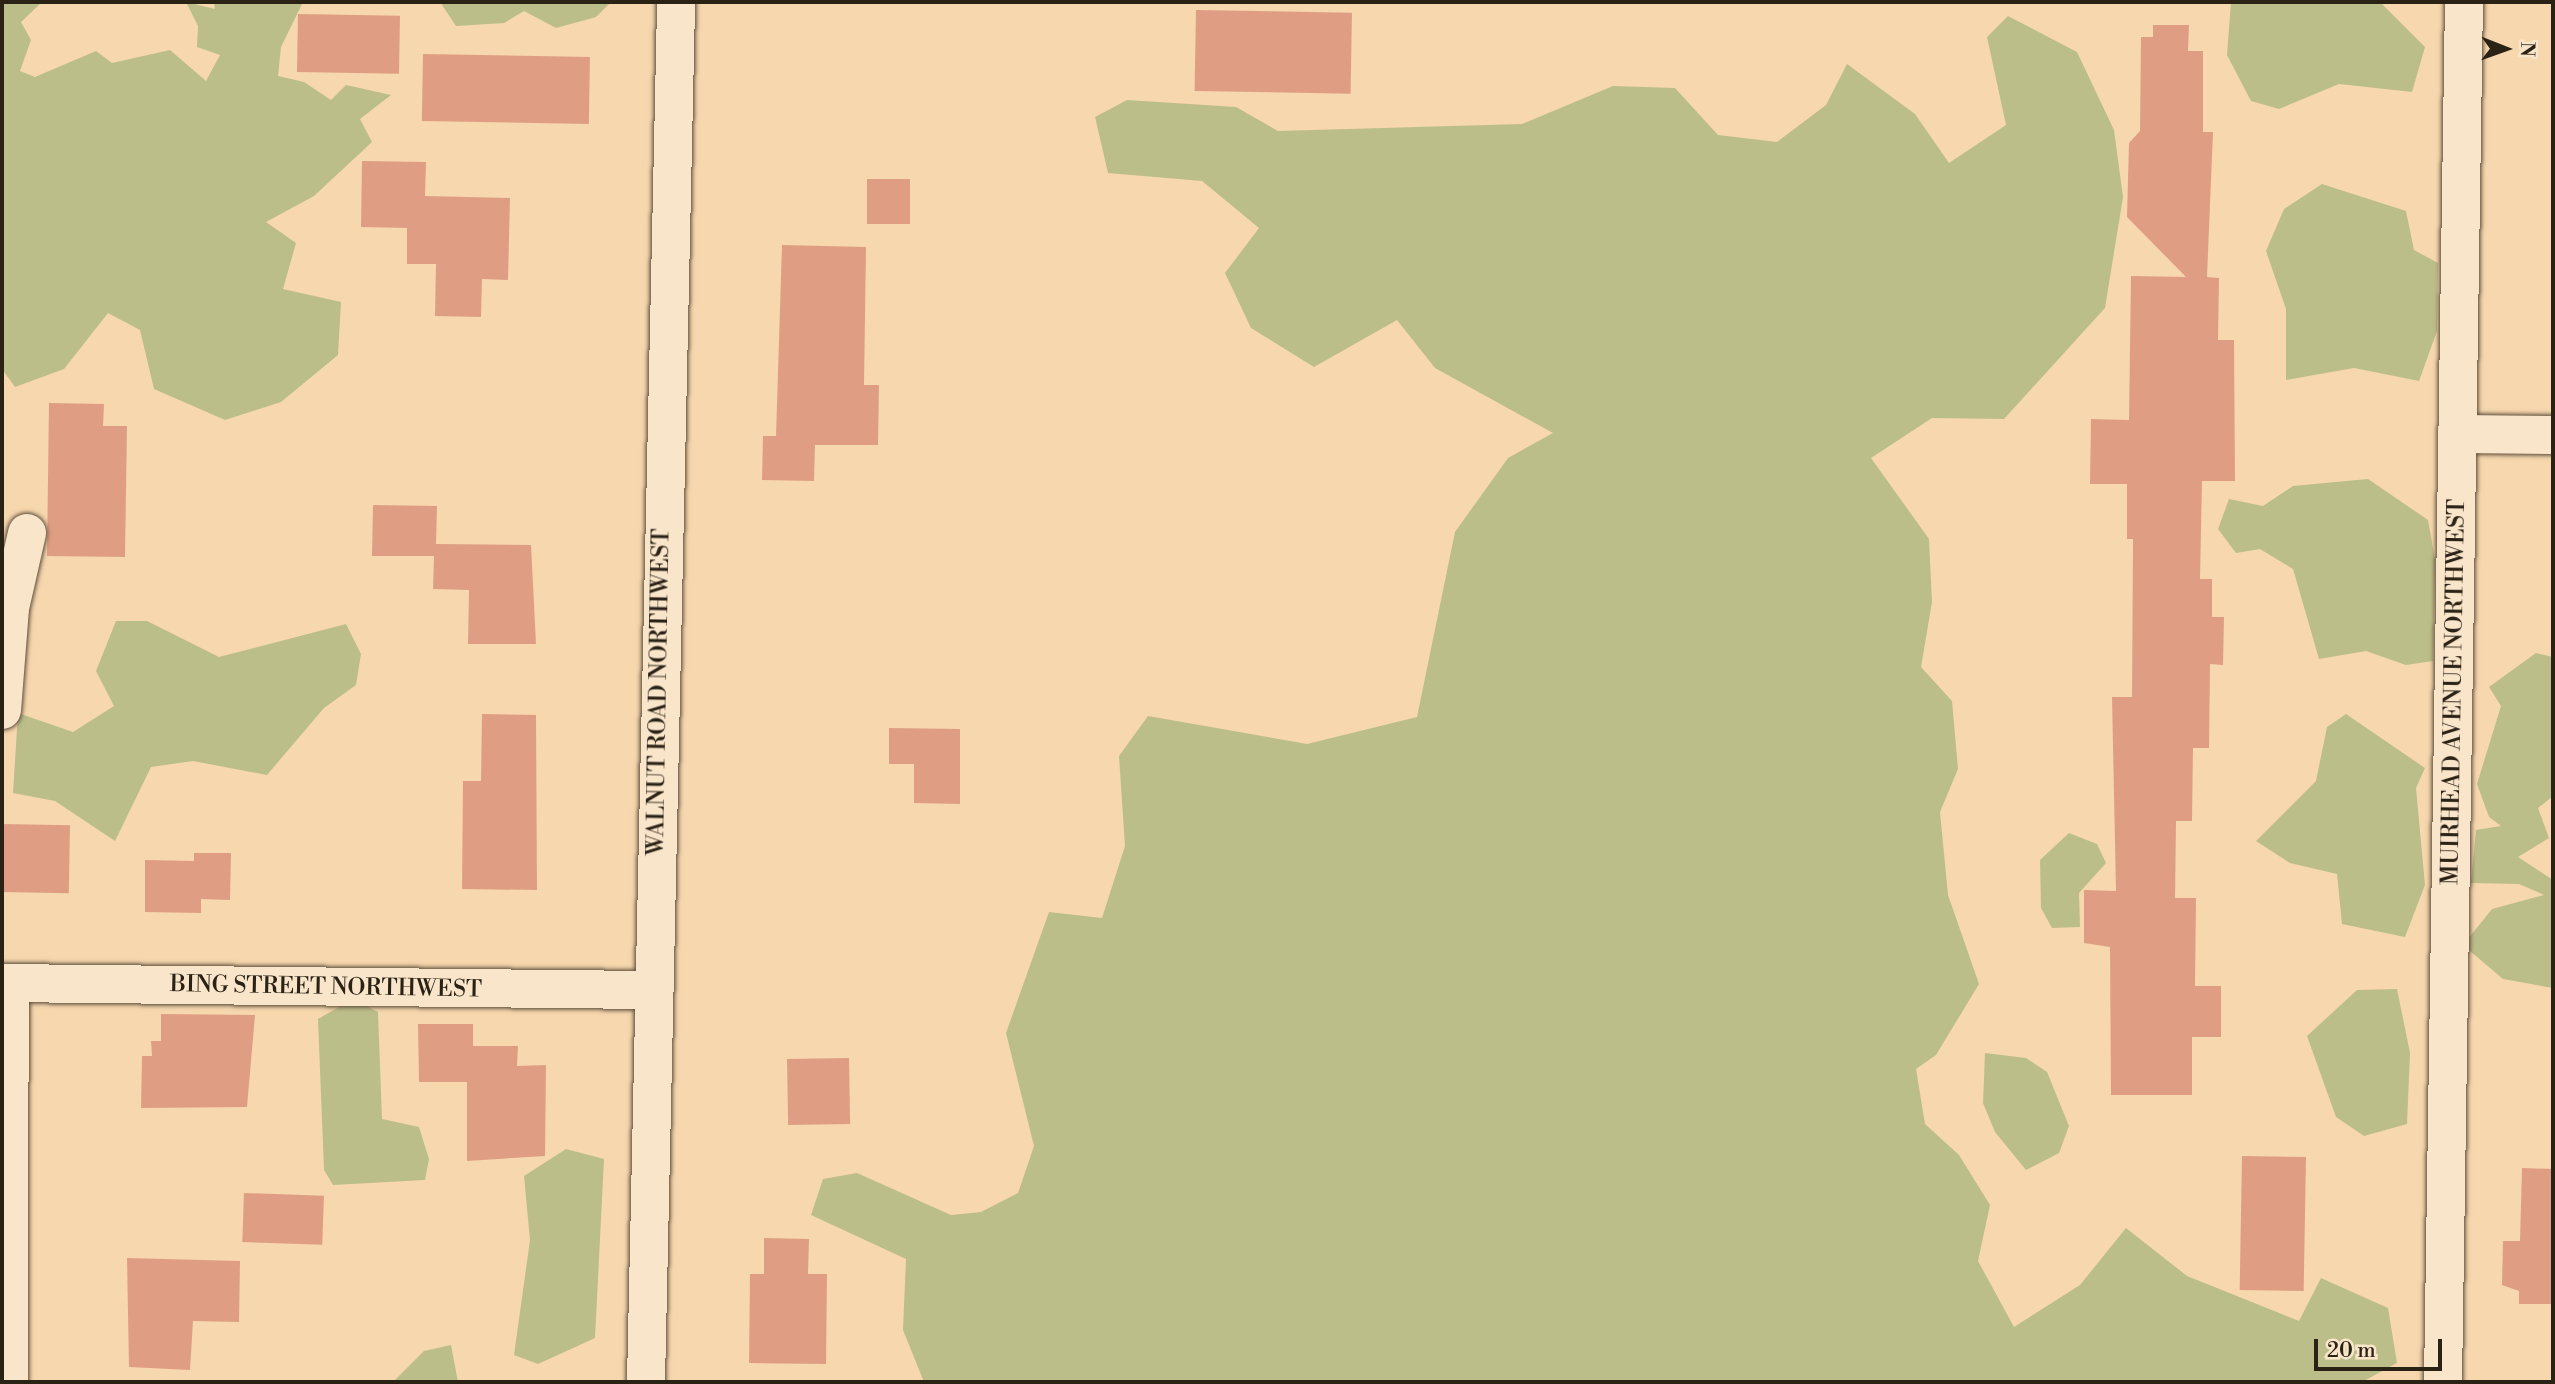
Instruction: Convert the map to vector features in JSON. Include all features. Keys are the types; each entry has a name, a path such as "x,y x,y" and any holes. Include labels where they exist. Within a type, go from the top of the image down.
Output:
{"street":[{"name":"WALNUT ROAD NORTHWEST","path":"646,1382 651,990 676,2"},
{"name":"MUIRHEAD AVENUE NORTHWEST","path":"2443,1382 2464,2"},
{"path":"2458,434 2553,435"},
{"path":"2,710 10,608 27,533"},
{"name":"BING STREET NORTHWEST","path":"6,984 651,990"},
{"path":"6,984 9,1382"}],"green space":[{"path":"2,2 42,2 21,22 31,40 20,71 35,77 96,51 112,63 170,50 206,81 220,55 197,47 198,26 186,2 215,9 214,2 303,2 281,47 278,76 304,82 331,100 346,85 391,95 360,119 372,142 314,196 266,222 296,243 283,289 341,302 338,355 281,402 225,420 154,389 140,330 108,313 64,369 15,387 2,369"},
{"path":"440,2 611,2 596,17 556,28 524,11 504,23 456,26"},
{"path":"2231,2 2380,2 2425,47 2412,92 2339,84 2279,109 2251,101 2227,55"},
{"path":"2008,16 2077,52 2114,130 2123,197 2105,308 2004,419 1932,418 1871,458 1929,539 1932,602 1921,667 1952,701 1958,769 1940,812 1948,895 1979,984 1936,1055 1916,1069 1925,1124 1959,1155 1990,1205 1978,1261 2014,1327 2080,1285 2126,1228 2187,1276 2299,1321 2321,1278 2388,1308 2397,1363 2362,1382 924,1382 903,1330 906,1259 811,1215 823,1179 857,1173 951,1215 981,1212 1018,1193 1034,1146 1006,1033 1049,912 1102,918 1125,846 1119,756 1148,716 1307,744 1417,717 1455,532 1508,458 1553,433 1435,368 1397,320 1314,367 1251,328 1225,273 1259,228 1202,181 1108,173 1095,117 1127,100 1236,107 1278,131 1522,124 1613,86 1675,88 1718,135 1777,142 1826,105 1847,64 1915,114 1949,163 2006,125 1987,37"},
{"path":"2322,184 2406,211 2414,250 2438,263 2437,331 2419,381 2354,368 2286,380 2286,309 2266,251 2284,209"},
{"path":"2368,479 2428,520 2435,559 2433,661 2406,665 2366,651 2319,659 2293,569 2260,549 2236,553 2218,529 2229,499 2263,506 2293,486"},
{"path":"116,621 147,621 219,657 346,624 361,654 356,685 324,708 267,775 193,761 151,767 115,841 55,801 13,793 18,713 73,732 114,706 96,671"},
{"path":"2536,653 2553,657 2553,796 2538,808 2549,838 2518,857 2553,880 2553,988 2503,979 2463,945 2492,909 2544,895 2519,884 2471,883 2476,830 2501,826 2489,817 2477,784 2501,706 2489,687"},
{"path":"2346,714 2425,768 2416,788 2425,885 2405,937 2342,924 2337,874 2290,863 2256,841 2316,781 2327,727"},
{"path":"2069,833 2097,844 2106,863 2079,893 2080,927 2052,928 2041,908 2040,860"},
{"path":"2397,989 2410,1053 2407,1124 2364,1136 2336,1117 2307,1036 2357,990"},
{"path":"353,999 378,1012 382,1119 419,1127 429,1159 425,1180 333,1185 324,1170 318,1019"},
{"path":"1985,1053 2026,1058 2047,1072 2069,1126 2059,1153 2026,1170 1995,1132 1983,1103"},
{"path":"566,1149 604,1159 595,1338 538,1364 514,1355 530,1240 524,1176"},
{"path":"451,1345 458,1382 393,1382 424,1351"}],"building":[{"path":"1196,10 1352,13 1351,94 1195,91"},
{"path":"298,14 400,16 399,74 297,72"},
{"path":"2153,25 2189,25 2188,51 2203,51 2203,132 2213,132 2207,277 2219,278 2218,340 2234,340 2235,481 2202,481 2200,579 2212,579 2212,617 2224,617 2223,665 2210,664 2209,748 2193,748 2192,821 2176,821 2175,898 2196,898 2195,986 2221,986 2221,1037 2192,1037 2192,1095 2111,1095 2110,947 2084,943 2084,890 2116,891 2112,697 2132,697 2133,539 2127,539 2127,484 2090,484 2091,419 2129,420 2131,276 2186,277 2127,217 2129,143 2140,131 2141,37 2153,37"},
{"path":"423,54 590,57 589,124 422,121"},
{"path":"362,161 426,162 425,196 510,198 508,280 482,279 481,317 435,316 436,264 407,264 407,228 361,227"},
{"path":"867,179 910,179 910,224 867,224"},
{"path":"782,245 866,247 864,385 879,385 878,445 815,445 814,481 762,480 763,436 776,436"},
{"path":"49,403 104,404 103,426 127,426 125,557 47,556"},
{"path":"373,505 437,506 436,544 531,545 536,644 468,644 469,590 433,589 434,556 372,556"},
{"path":"482,714 536,715 537,890 462,889 463,781 481,781"},
{"path":"889,728 960,729 960,804 914,803 914,764 889,764"},
{"path":"2,824 70,825 69,893 2,892"},
{"path":"194,853 231,853 230,900 201,899 201,913 145,912 145,860 194,861"},
{"path":"161,1014 255,1015 247,1107 141,1108 142,1056 152,1056 151,1041 161,1041"},
{"path":"418,1024 473,1024 473,1046 518,1046 517,1066 546,1065 545,1156 467,1161 467,1082 419,1082"},
{"path":"849,1058 850,1124 788,1125 787,1059"},
{"path":"2242,1156 2306,1157 2304,1291 2240,1290"},
{"path":"2522,1168 2553,1169 2553,1304 2519,1304 2519,1291 2502,1285 2503,1241 2520,1241"},
{"path":"244,1193 324,1196 322,1245 242,1242"},
{"path":"764,1238 809,1239 808,1274 827,1274 826,1364 749,1363 750,1274 764,1274"},
{"path":"127,1258 240,1261 239,1322 193,1321 190,1370 129,1367"}]}
